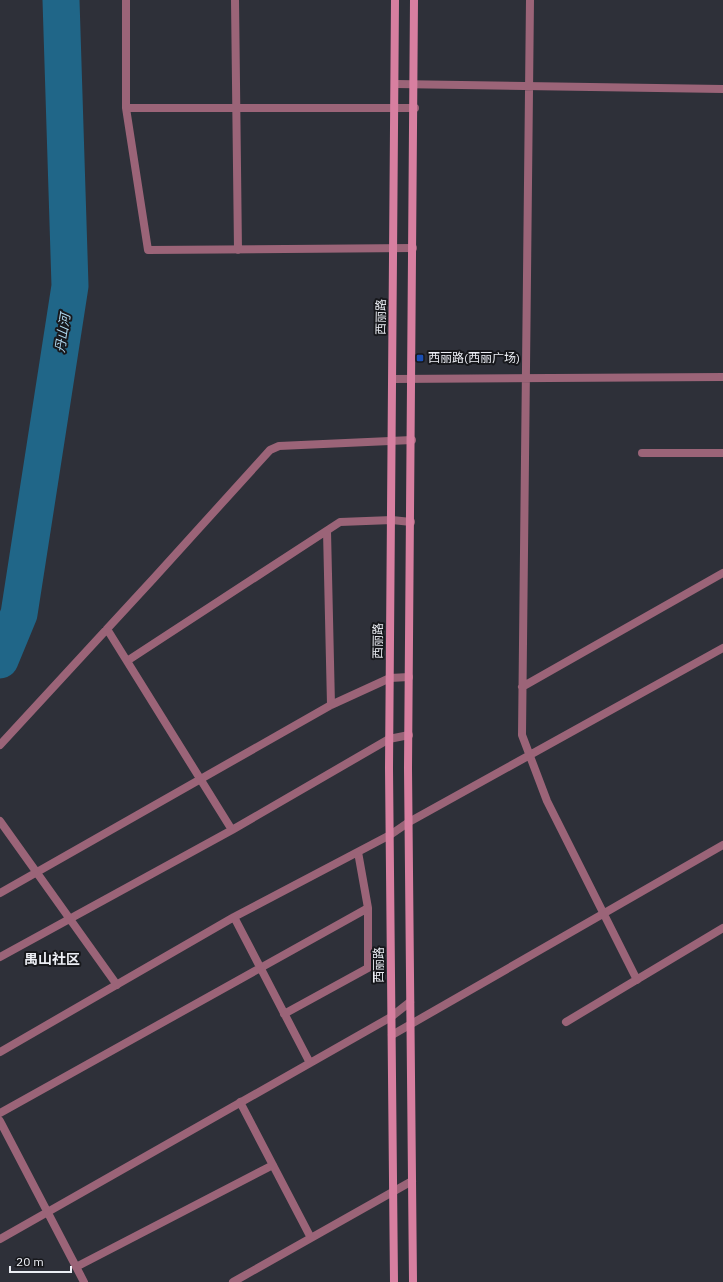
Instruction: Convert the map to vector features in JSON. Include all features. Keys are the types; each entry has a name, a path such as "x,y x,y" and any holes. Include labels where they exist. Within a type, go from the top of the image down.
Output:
{"main road":[{"name":"西丽路","path":"394,1282 391,1017 390,678 396,108 395,0"},
{"path":"413,1282 410,1023 409,677 415,108 414,0"}],"street":[{"path":"126,0 126,108 148,250 413,248"},
{"path":"235,0 238,250"},
{"path":"530,0 522,735 547,801 637,980"},
{"path":"396,84 723,88"},
{"path":"126,108 415,108"},
{"path":"393,379 723,377"},
{"path":"0,744 270,450 279,446 412,440"},
{"path":"642,453 723,453"},
{"path":"127,661 340,522 392,520 411,522"},
{"path":"327,531 331,705"},
{"path":"522,687 723,573"},
{"path":"107,629 232,830"},
{"path":"0,1052 234,917 390,835 409,822 723,648"},
{"path":"0,893 331,705 390,678 409,677"},
{"path":"0,957 232,830 390,739 409,736"},
{"path":"0,821 117,984"},
{"path":"392,1034 723,845"},
{"path":"284,1014 368,968 368,908 358,852"},
{"path":"0,1113 261,969 368,908"},
{"path":"234,917 310,1063"},
{"path":"566,1022 723,928"},
{"path":"0,1239 391,1017 410,1002"},
{"path":"240,1102 311,1238"},
{"path":"0,1121 84,1282"},
{"path":"76,1267 273,1165"},
{"path":"233,1282 412,1181"}],"waterway":[{"name":"丹山河","path":"0,660 19,614 70,286 61,0"}],"place":[{"name":"西丽路(西丽广场)","path":"420,358"}],"district":[{"name":"禺山社区","path":"52,959"}]}
